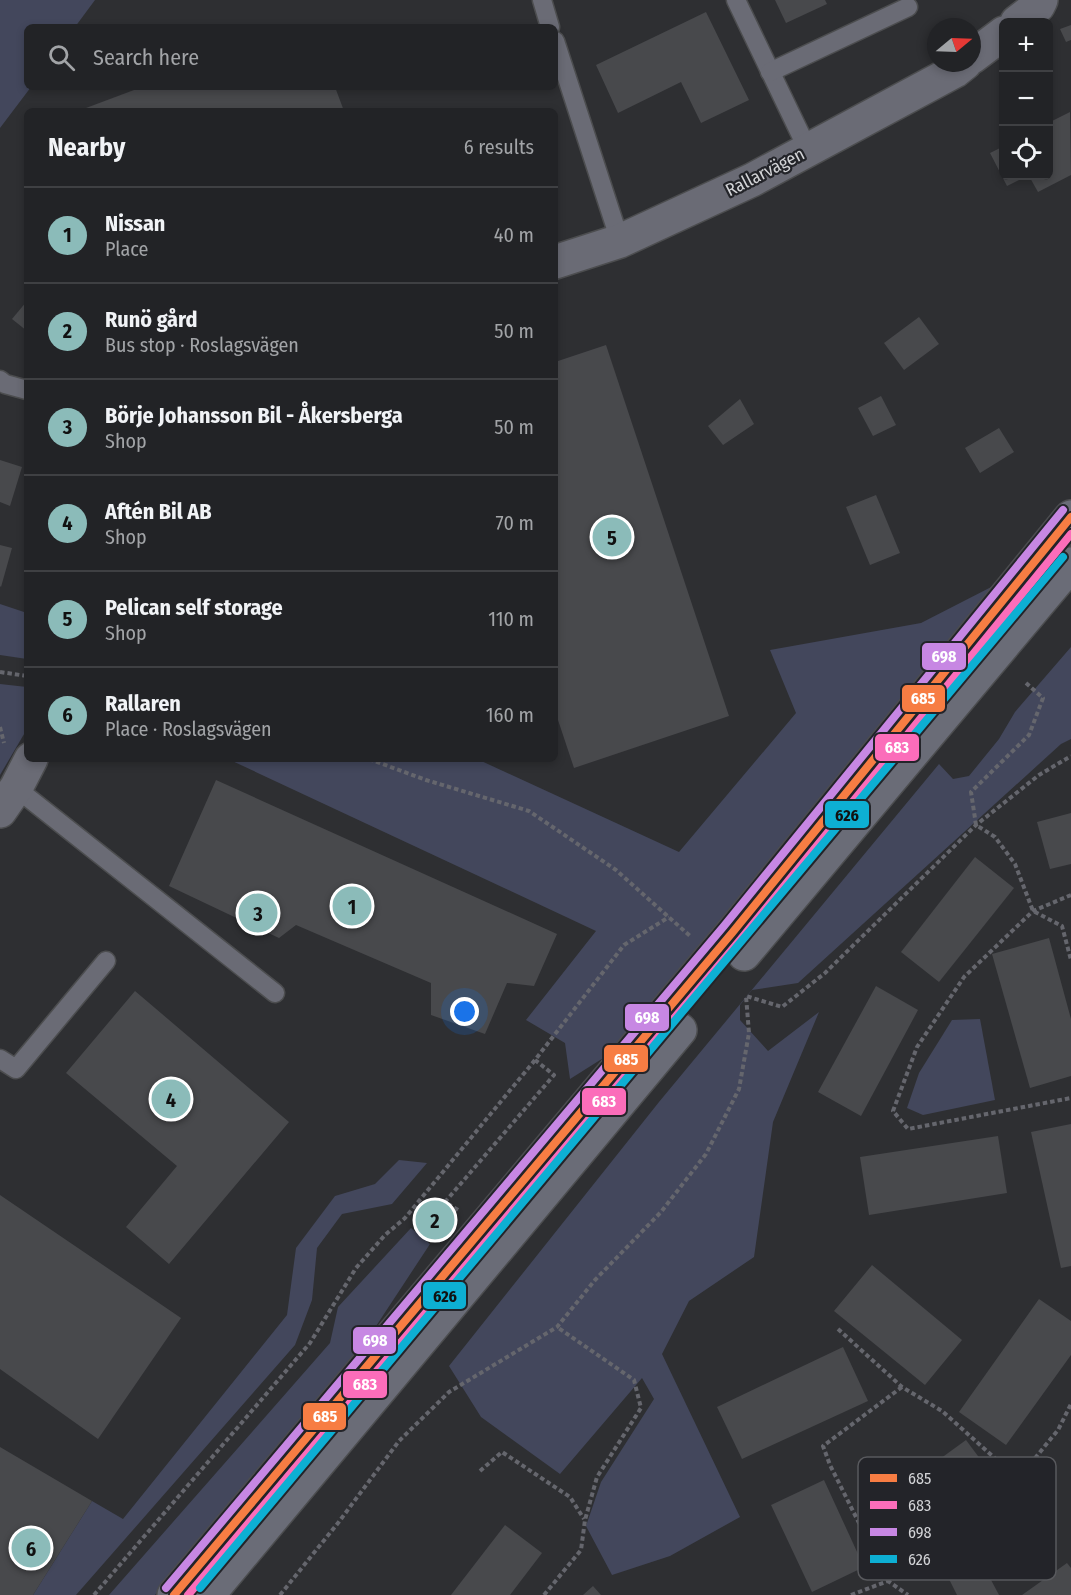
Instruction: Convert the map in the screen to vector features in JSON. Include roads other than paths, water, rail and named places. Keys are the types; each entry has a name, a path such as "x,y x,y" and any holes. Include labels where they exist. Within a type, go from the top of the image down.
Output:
{"main road":[{"path":"174,1595 732,933 1071,517"},
{"path":"208,1595 1071,564"}],"street":[{"path":"1022,18 1038,6 1041,0"},
{"path":"981,50 999,37"},
{"name":"Rallarvägen","path":"558,261 620,241 752,180 953,72"},
{"path":"8,800 29,762"}],"lane":[{"path":"542,0 549,24"},
{"path":"736,0 808,150"},
{"path":"770,72 908,7"},
{"path":"558,50 620,241"},
{"path":"0,380 5,384 24,389"},
{"path":"8,800 274,993"},
{"path":"0,1059 16,1069 106,961"}],"place":[{"name":"Pelican self storage","path":"612,537"},
{"name":"Nissan","path":"352,906"},
{"name":"Börje Johansson Bil - Åkersberga","path":"258,913"},
{"name":"Aftén Bil AB","path":"171,1099"},
{"name":"Runö gård","path":"435,1220"},
{"name":"Rallaren","path":"31,1548"}]}
